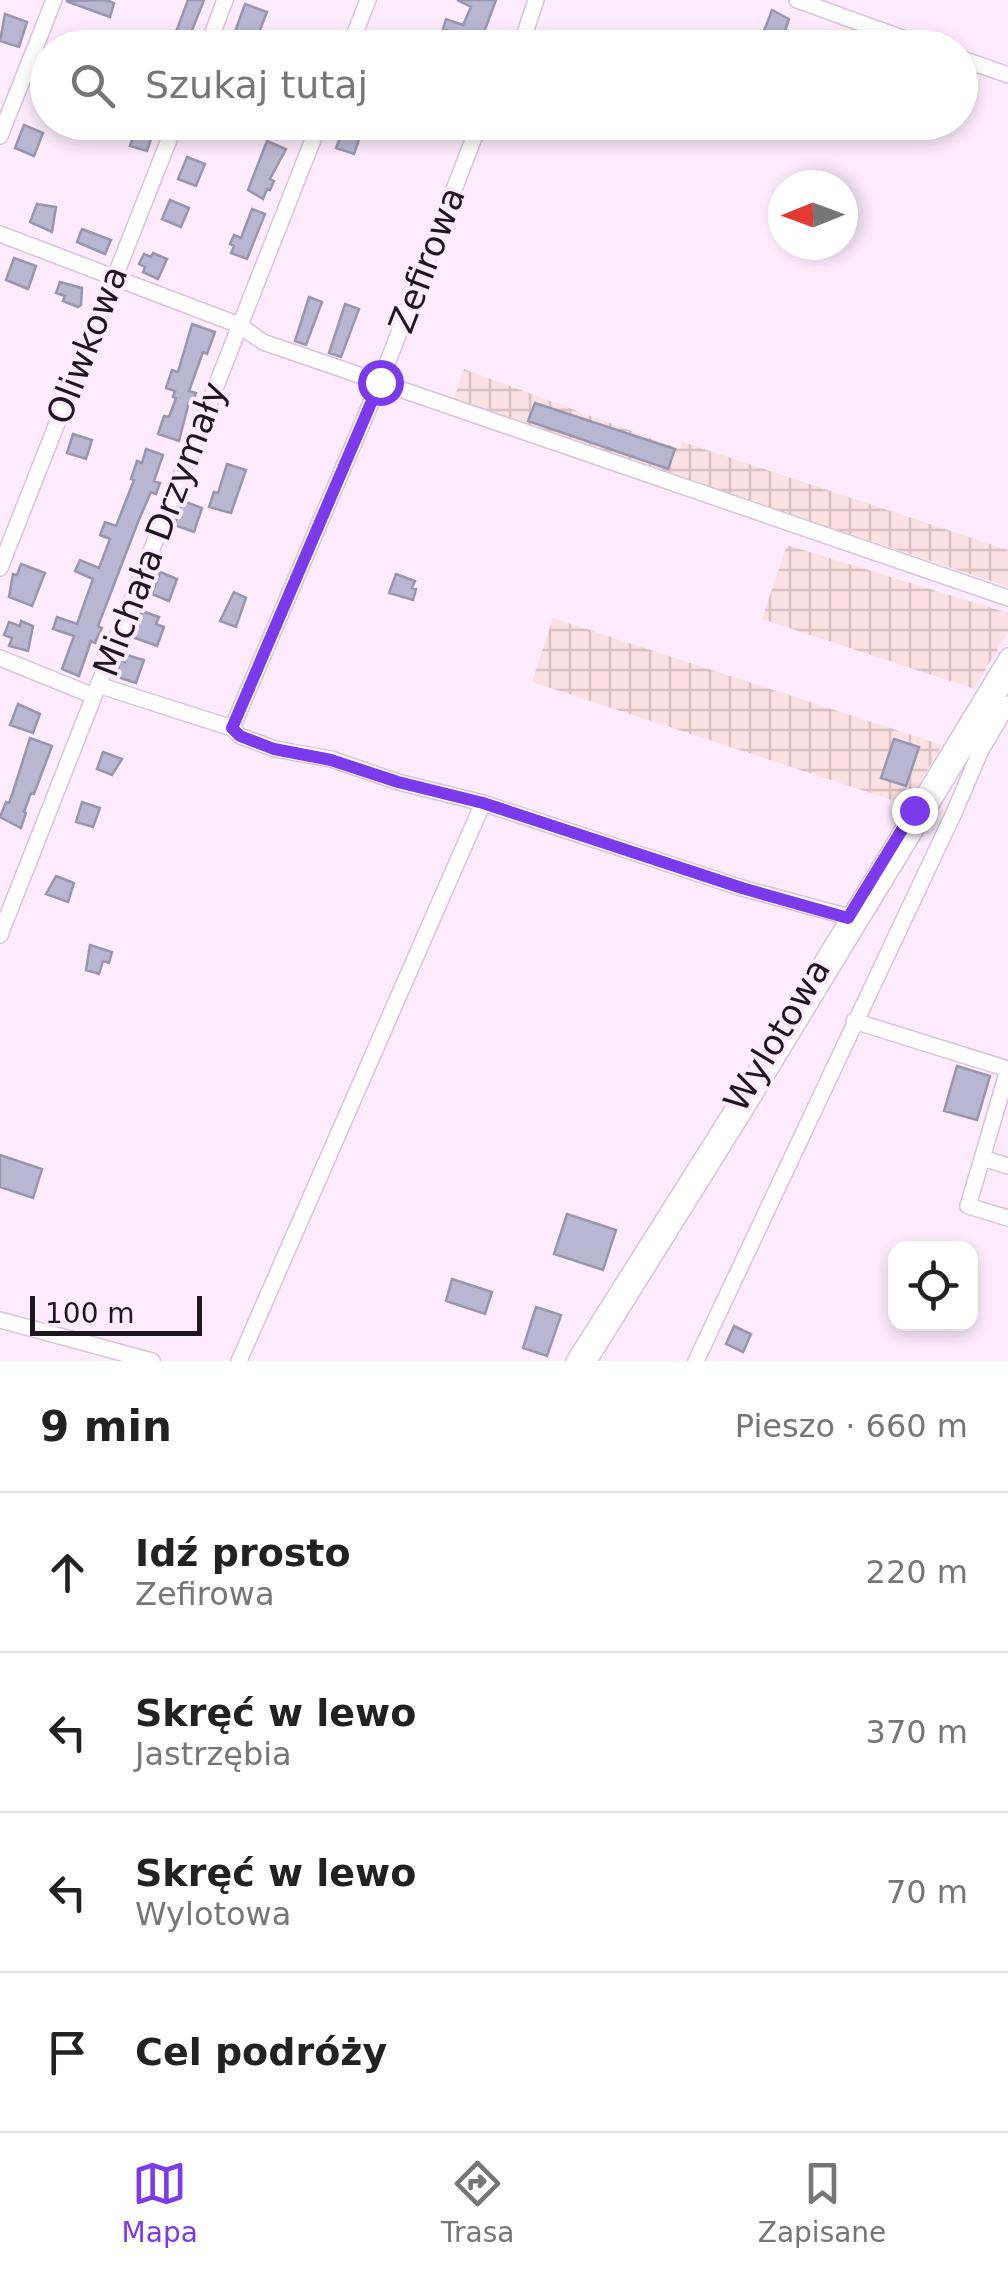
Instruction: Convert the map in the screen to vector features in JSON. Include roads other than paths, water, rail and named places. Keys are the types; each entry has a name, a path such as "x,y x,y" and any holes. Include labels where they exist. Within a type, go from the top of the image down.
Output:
{"street":[{"path":"42,30 54,0"},
{"path":"213,30 225,0"},
{"path":"356,30 368,0"},
{"path":"526,30 536,0"},
{"path":"797,0 880,30"},
{"path":"0,136 30,60"},
{"path":"978,64 1008,75"},
{"name":"Oliwkowa","path":"0,568 169,140"},
{"name":"Michała Drzymały","path":"0,935 313,140"},
{"name":"Zefirowa","path":"232,728 380,382 473,140"},
{"path":"0,234 239,325 263,342 1008,598"},
{"name":"Wylotowa","path":"574,1361 1008,656"},
{"path":"0,658 232,728 240,736 274,749 331,760 483,803 742,888 848,918"},
{"name":"Wylotowa","path":"588,1361 746,1110 1008,678"},
{"name":"Wylotowa","path":"696,1361 980,752 1008,704"},
{"path":"238,1361 483,803"},
{"path":"854,1022 1008,1069 1002,1114 982,1158 968,1206 1008,1218"},
{"path":"982,1158 1008,1166"},
{"path":"0,1320 152,1361"}]}
